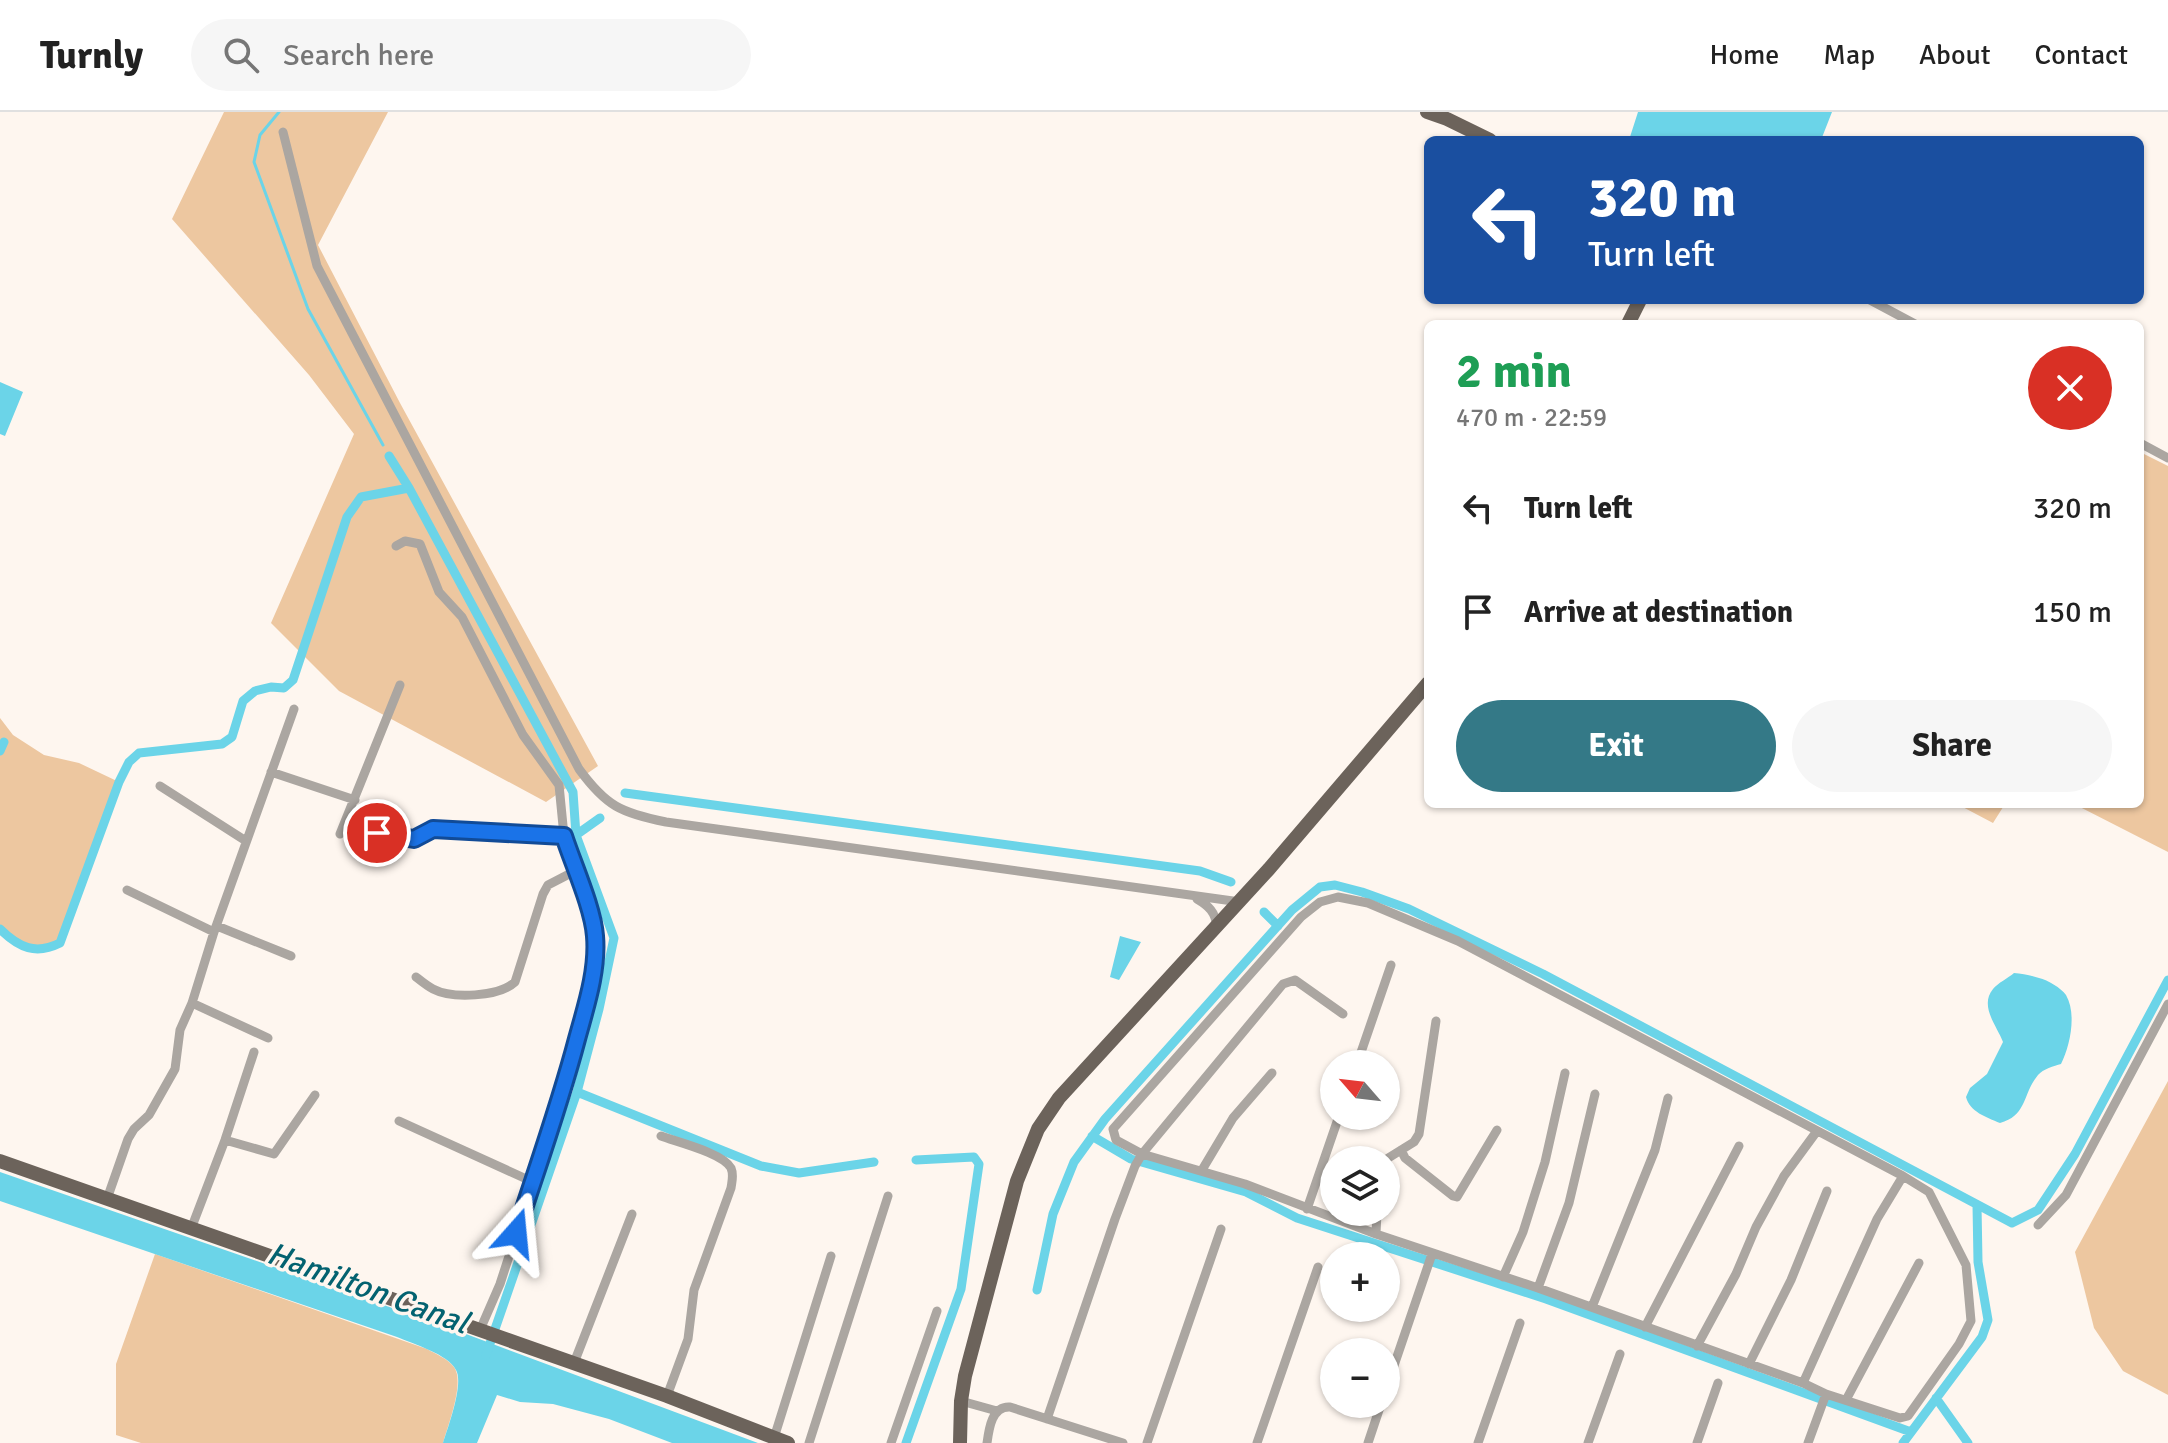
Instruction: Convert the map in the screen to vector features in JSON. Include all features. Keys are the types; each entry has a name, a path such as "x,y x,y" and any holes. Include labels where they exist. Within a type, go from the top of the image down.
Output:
{"main road":[{"path":"1427,112 1482,136"},
{"path":"960,1443 965,1376 1017,1181 1038,1129 1059,1098 1240,902 1424,688"},
{"path":"0,1161 667,1396 781,1441"}],"street":[{"path":"283,132 317,266 579,769 595,791 614,807 666,822 1240,902"},
{"path":"1878,304 1908,320"},
{"path":"2144,445 2168,458"},
{"path":"396,546 405,541 420,544 439,592 462,617 523,735 559,785 564,836 595,934 595,959 588,1000 566,1080 500,1284 482,1330"},
{"path":"340,834 400,685"},
{"path":"107,1199 128,1139 149,1115 175,1069 180,1030 294,709"},
{"path":"271,772 355,800"},
{"path":"160,786 246,841"},
{"path":"377,833 414,839 433,829 564,836"},
{"path":"416,977 434,990 470,995 509,988 515,982 548,885 575,871"},
{"path":"127,890 215,929 291,956"},
{"path":"1191,895 1209,906 1217,926"},
{"path":"1338,897 1368,903 1458,941 1929,1192 1966,1265 1971,1321 1959,1344 1908,1416 1900,1418 1825,1395 1803,1383 1538,1288 1431,1255 1202,1170 1139,1159 1116,1140 1113,1129 1301,917 1320,902 1338,897"},
{"path":"1362,1050 1391,965"},
{"path":"1047,1419 1115,1219 1139,1159 1283,984 1295,980 1343,1014"},
{"path":"192,1003 268,1038"},
{"path":"2038,1225 2066,1195 2168,1004"},
{"path":"1436,1021 1419,1134 1414,1142 1401,1150 1405,1158 1457,1197 1497,1130"},
{"path":"191,1229 254,1052"},
{"path":"1202,1170 1233,1118 1272,1073"},
{"path":"1503,1277 1523,1232 1545,1162 1565,1073"},
{"path":"1538,1288 1569,1203 1595,1094"},
{"path":"225,1140 274,1154 315,1095"},
{"path":"1592,1307 1655,1150 1668,1098"},
{"path":"399,1121 533,1182"},
{"path":"1307,1209 1334,1130"},
{"path":"1697,1346 1777,1189 1817,1131"},
{"path":"661,1136 716,1156 729,1165 733,1174 731,1188 694,1290 688,1339 667,1396"},
{"path":"1645,1327 1739,1146"},
{"path":"1803,1383 1877,1219 1903,1176"},
{"path":"1749,1364 1791,1280 1827,1191"},
{"path":"809,1443 888,1196"},
{"path":"574,1363 632,1214"},
{"path":"1376,1226 1376,1234"},
{"path":"1147,1443 1221,1229"},
{"path":"1400,1348 1431,1255"},
{"path":"781,1441 831,1256"},
{"path":"1846,1400 1919,1263"},
{"path":"1257,1443 1318,1267"},
{"path":"891,1443 937,1311"},
{"path":"1478,1443 1520,1323"},
{"path":"1588,1443 1620,1354"},
{"path":"1697,1443 1718,1383"},
{"path":"1808,1443 1825,1395"},
{"path":"961,1401 997,1411"},
{"path":"987,1443 997,1411 1003,1406 1123,1443"},
{"path":"1368,1443 1376,1418"}],"shaded area":[{"path":"224,112 388,112 318,245 400,403 598,766 546,802 339,691 271,623 354,434 309,375 172,219"},
{"path":"2144,454 2168,466 2168,852 2082,808 2144,808"},
{"path":"0,718 13,735 44,755 79,763 119,782 60,943 43,949 21,945 0,929"},
{"path":"1965,808 2002,808 1993,823"},
{"path":"2168,1081 2168,1395 2123,1371 2094,1328 2075,1252"},
{"path":"155,1254 427,1349 445,1359 454,1367 458,1383 443,1443 141,1443 116,1435 116,1364"}],"water":[{"path":"1638,112 1832,112 1823,136 1630,136"},
{"path":"0,382 23,392 5,436 0,434"},
{"path":"1120,936 1141,942 1119,980 1110,977"},
{"path":"2014,973 2043,979 2064,992 2071,1011 2071,1030 2061,1064 2040,1073 2016,1115 2000,1123 1975,1110 1966,1097 1970,1088 1987,1074 2003,1042 1990,1016 1989,996 1995,987"},
{"path":"0,1172 450,1328 758,1443 672,1443 609,1419 553,1404 520,1402 497,1395 477,1443 443,1443 454,1406 458,1376 452,1364 438,1354 397,1337 0,1201"}],"waterway":[{"path":"279,112 260,135 254,162 308,309 383,445"},
{"path":"389,456 573,792 576,835 614,938 577,1092 486,1355"},
{"path":"0,929 28,948 43,949 60,943 129,762 139,753 222,744 232,737 243,701 255,691 284,688 293,680 347,517 361,497 409,488"},
{"path":"0,751 4,742"},
{"path":"625,793 1200,871 1231,882"},
{"path":"576,835 600,818"},
{"path":"1037,1290 1053,1214 1074,1162 1105,1119 1292,910 1320,887 1335,885 1409,909 1543,974 2012,1223 2038,1210 2075,1154 2168,980"},
{"path":"1264,912 1278,926"},
{"path":"577,1092 761,1166 799,1173 874,1162"},
{"path":"1092,1136 1131,1159 1246,1192 1297,1218 1546,1299 1911,1432"},
{"path":"906,1443 961,1289 979,1164 974,1157 916,1160"},
{"path":"1903,1443 1982,1337 1988,1320 1978,1262 1977,1205"},
{"path":"1936,1398 1968,1443"}],"route":[{"path":"377,833 414,839 433,829 564,836 591,914 595,959 588,1000 566,1080 516,1233"}],"water label":[{"name":"Hamilton Canal","path":"368,1288"}]}
